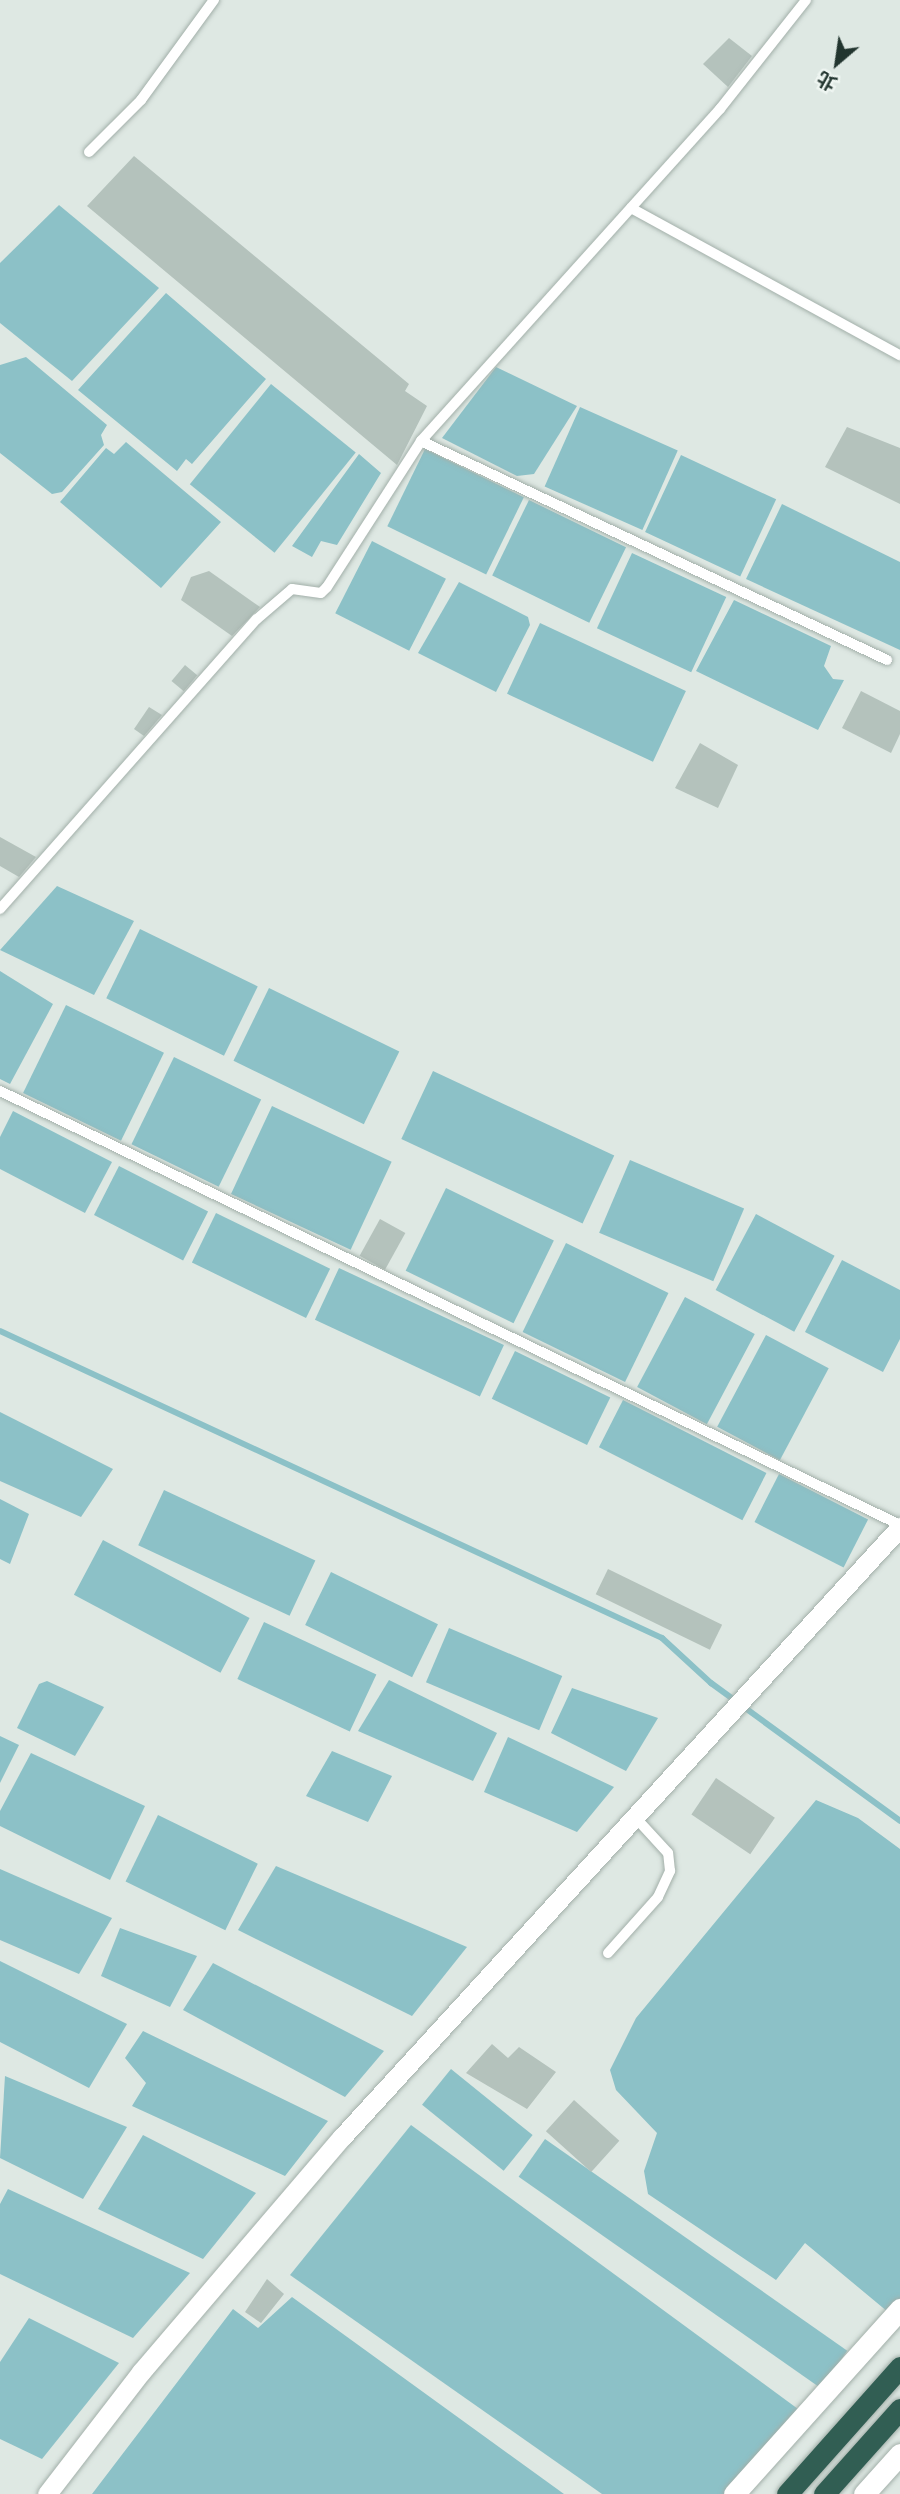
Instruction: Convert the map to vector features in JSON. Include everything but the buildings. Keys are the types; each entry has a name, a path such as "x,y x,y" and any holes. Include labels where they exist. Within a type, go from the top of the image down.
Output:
{"highway":[{"path":"787,2494 900,2367"},
{"path":"824,2494 900,2409"}],"street":[{"path":"47,2494 141,2372 342,2137 900,1526"},
{"path":"734,2494 900,2309"},
{"path":"864,2494 900,2454"}],"lane":[{"path":"89,152 141,100 214,0"},
{"path":"0,909 257,620 292,589 321,593 327,587 421,442 490,359 575,275 602,236 631,208 806,0"},
{"path":"631,208 900,355"},
{"path":"421,442 887,660"},
{"path":"0,1091 900,1526"},
{"path":"608,1952 658,1897 670,1871 668,1853 634,1816"}],"water":[{"path":"59,205 159,288 72,381 0,323 0,263"},
{"path":"166,293 266,379 192,464 186,459 177,471 78,390"},
{"path":"26,357 107,425 101,435 104,445 62,492 52,494 0,453 0,365"},
{"path":"496,367 577,406 534,474 517,476 442,438"},
{"path":"271,384 356,453 275,553 190,484"},
{"path":"580,407 678,451 642,530 545,486"},
{"path":"126,442 221,522 161,588 60,502 106,448 114,454"},
{"path":"425,449 524,497 486,575 387,526"},
{"path":"359,454 381,473 337,545 321,541 312,557 292,546"},
{"path":"681,455 776,499 740,576 645,532"},
{"path":"529,500 626,547 589,623 492,575"},
{"path":"782,504 900,562 900,650 746,579"},
{"path":"372,541 446,579 409,651 335,613"},
{"path":"632,553 726,597 691,672 597,628"},
{"path":"459,582 528,617 530,625 496,692 418,653"},
{"path":"734,600 831,646 824,666 833,679 844,680 818,730 696,671"},
{"path":"540,623 686,691 653,762 507,694"},
{"path":"57,886 134,921 94,995 0,950"},
{"path":"140,929 258,986 224,1056 106,998"},
{"path":"0,971 53,1004 10,1084 0,1079"},
{"path":"269,988 399,1052 364,1124 233,1061"},
{"path":"66,1005 164,1053 121,1141 23,1093"},
{"path":"174,1057 261,1100 219,1187 131,1144"},
{"path":"433,1071 614,1156 583,1223 401,1139"},
{"path":"272,1106 392,1162 351,1250 231,1194"},
{"path":"13,1111 112,1162 85,1213 0,1169 0,1137"},
{"path":"630,1160 744,1208 713,1281 599,1233"},
{"path":"119,1166 208,1211 183,1260 94,1215"},
{"path":"446,1188 554,1241 514,1323 406,1271"},
{"path":"216,1213 330,1269 306,1318 192,1262"},
{"path":"756,1214 835,1256 794,1332 716,1290"},
{"path":"566,1243 668,1293 625,1382 523,1332"},
{"path":"842,1260 900,1290 900,1339 883,1372 805,1332"},
{"path":"339,1268 504,1345 480,1397 315,1320"},
{"path":"685,1297 755,1334 707,1424 637,1387"},
{"path":"766,1335 829,1368 780,1460 717,1427"},
{"path":"515,1351 610,1397 587,1445 492,1399"},
{"path":"623,1400 766,1473 742,1520 599,1447"},
{"path":"0,1412 113,1469 81,1517 0,1481"},
{"path":"779,1474 868,1519 844,1568 754,1522"},
{"path":"164,1490 315,1561 290,1616 138,1545"},
{"path":"0,1499 29,1514 10,1564 0,1559"},
{"path":"103,1540 250,1618 220,1673 74,1595"},
{"path":"331,1572 438,1624 412,1677 305,1625"},
{"path":"264,1622 376,1674 350,1732 237,1679"},
{"path":"449,1628 562,1676 539,1730 426,1682"},
{"path":"389,1680 497,1733 473,1781 358,1731"},
{"path":"47,1681 104,1707 75,1756 17,1728 39,1684"},
{"path":"572,1688 658,1718 626,1771 551,1733"},
{"path":"0,1736 19,1745 0,1783"},
{"path":"508,1737 614,1787 577,1832 484,1792"},
{"path":"332,1751 392,1776 368,1822 306,1796"},
{"path":"31,1753 145,1806 110,1880 0,1826 0,1811"},
{"path":"816,1800 858,1818 900,1849 900,2310 894,2317 805,2243 776,2280 648,2194 644,2171 657,2133 616,2090 610,2070 636,2018"},
{"path":"158,1815 258,1864 225,1930 126,1882"},
{"path":"276,1866 467,1947 412,2016 238,1930"},
{"path":"0,1869 112,1918 79,1974 0,1940"},
{"path":"120,1928 197,1956 170,2007 101,1976"},
{"path":"0,1961 127,2024 89,2088 0,2042"},
{"path":"213,1963 384,2051 345,2097 183,2010"},
{"path":"143,2031 328,2121 285,2176 132,2106 146,2083 125,2058"},
{"path":"451,2069 533,2135 504,2171 422,2105"},
{"path":"5,2076 127,2127 83,2199 0,2158"},
{"path":"411,2125 798,2409 724,2494 602,2494 290,2275"},
{"path":"143,2135 256,2193 203,2259 98,2209"},
{"path":"545,2139 847,2351 821,2388 519,2177"},
{"path":"8,2189 190,2273 133,2338 0,2274 0,2204"},
{"path":"292,2297 564,2494 92,2494 233,2309 258,2328"},
{"path":"29,2318 119,2363 42,2459 0,2439 0,2362"}],"waterway":[{"path":"0,1331 662,1638 711,1683 900,1821"}]}
